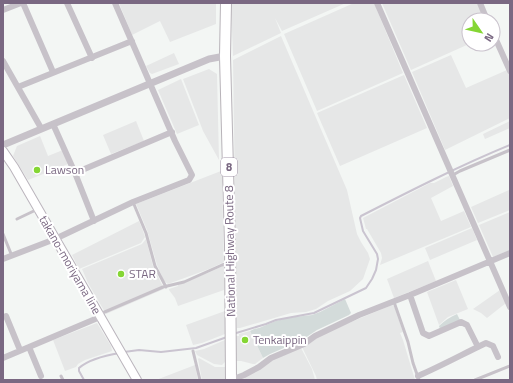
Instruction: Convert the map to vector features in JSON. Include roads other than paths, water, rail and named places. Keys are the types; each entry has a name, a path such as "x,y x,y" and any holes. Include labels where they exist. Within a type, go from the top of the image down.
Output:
{"highway":[{"name":"National Highway Route 8","path":"226,3 225,56 231,380"}],"main road":[{"name":"takano-moriyama line","path":"3,151 14,167 137,380"}],"street":[{"path":"3,10 22,3 53,72"},
{"path":"67,3 92,58"},
{"path":"3,259 55,239 133,202 189,180 192,175 115,3"},
{"path":"377,3 510,307"},
{"path":"18,87 132,41"},
{"path":"501,51 510,71"},
{"path":"3,145 209,59 225,56"},
{"path":"3,61 41,128"},
{"path":"53,124 94,221"},
{"path":"75,173 172,132"},
{"path":"231,380 259,367 271,358 304,344 330,328 510,253"},
{"path":"410,295 423,333 429,336 462,322 467,325 478,347"},
{"path":"6,316 20,350"},
{"path":"3,358 100,316"},
{"path":"418,378 462,354 486,343 493,346 498,357"},
{"path":"29,347 41,376"}],"lane":[{"path":"451,173 460,171 510,150"},
{"path":"133,202 146,233 155,266 166,287"},
{"path":"17,219 38,209"},
{"path":"4,234 12,256"},
{"path":"100,316 163,287 184,282 222,264 230,263"},
{"path":"394,301 418,378"},
{"path":"193,350 200,380"},
{"path":"475,380 510,366"},
{"path":"61,376 63,380"}],"waterway":[{"path":"233,334 276,320 314,313 366,288 376,270 378,259 377,254 363,231 360,218 361,216 453,170 510,145"},
{"path":"124,352 139,350 161,352 196,348 227,337"},
{"path":"84,380 79,368 93,360 120,353"}],"place":[{"name":"Lawson","path":"37,170"},
{"name":"STAR","path":"121,274"},
{"name":"Tenkaippin","path":"245,340"}]}
